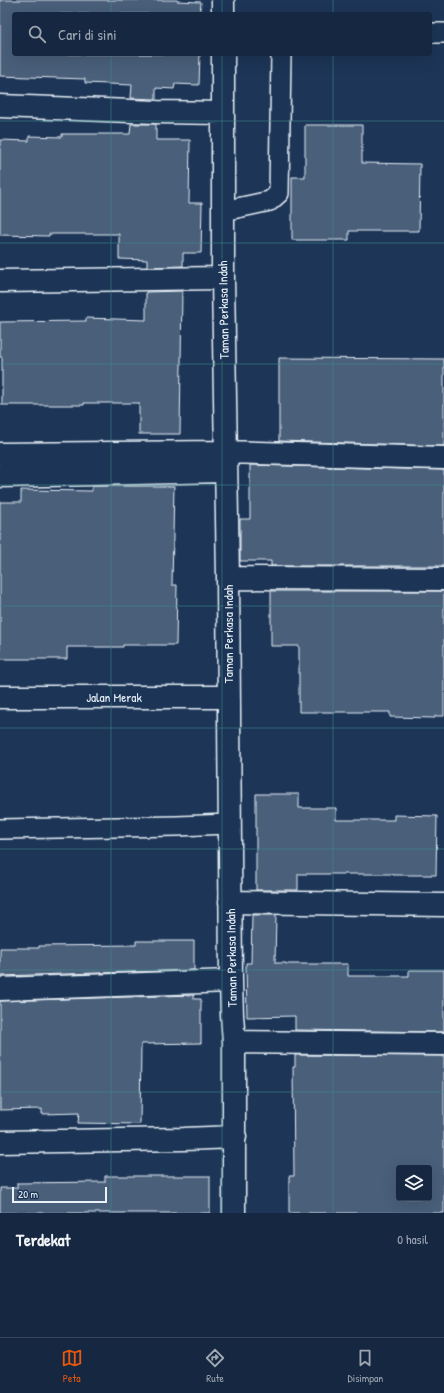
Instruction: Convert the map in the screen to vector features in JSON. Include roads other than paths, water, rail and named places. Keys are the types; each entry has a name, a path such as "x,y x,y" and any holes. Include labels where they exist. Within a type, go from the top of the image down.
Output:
{"street":[{"path":"223,0 223,12"},
{"name":"Taman Perkasa Indah","path":"223,56 223,278 228,578 230,981 234,1042 234,1213"},
{"path":"0,106 223,114"},
{"path":"0,281 223,278"},
{"path":"0,454 226,462"},
{"path":"0,476 226,462 444,458"},
{"path":"228,578 444,579"},
{"name":"Jalan Merak","path":"0,697 228,697"},
{"path":"230,902 444,905"},
{"path":"0,989 230,981"},
{"path":"234,1042 444,1044"},
{"path":"0,1142 235,1137"}],"lane":[{"path":"432,33 444,32"},
{"path":"223,212 270,202 279,193 281,56"},
{"path":"0,829 229,824"}]}
